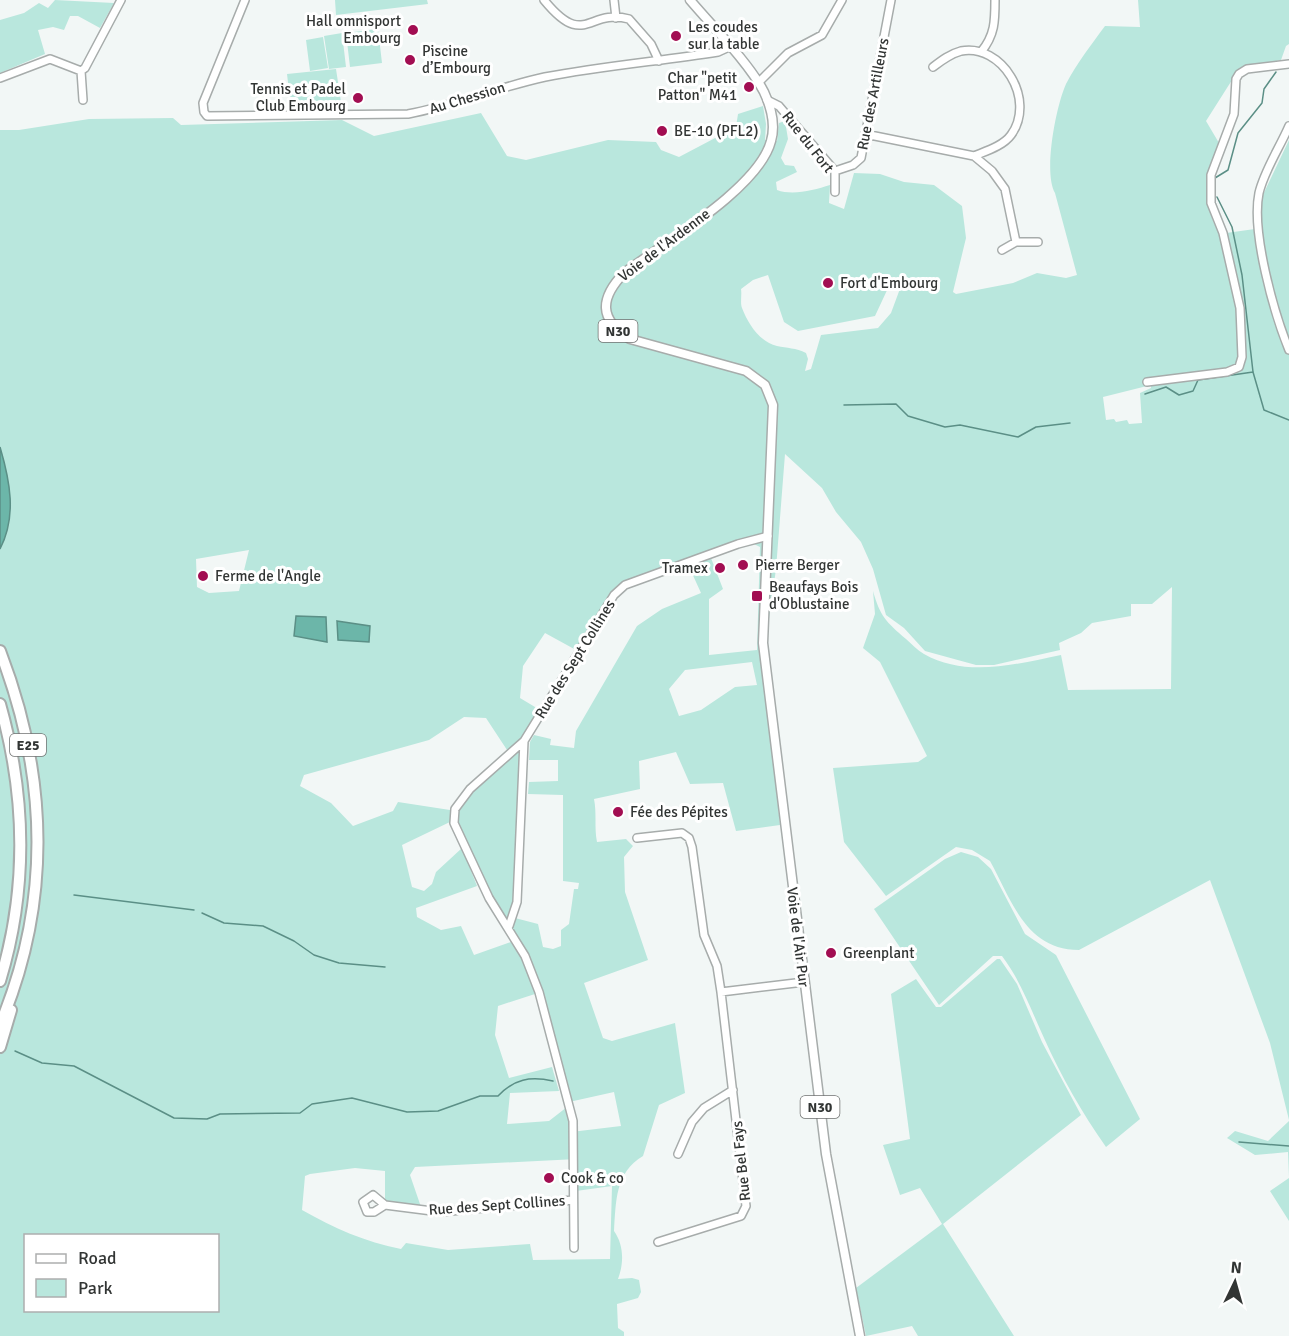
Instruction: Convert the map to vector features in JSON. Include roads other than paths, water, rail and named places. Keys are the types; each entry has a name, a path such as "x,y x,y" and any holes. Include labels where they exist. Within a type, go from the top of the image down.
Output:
{"highway":[{"name":"E25","path":"0,651 25,730 34,781 38,842 36,901 24,959 0,1024"},
{"name":"E25","path":"0,704 18,785 22,840 18,900 0,981"},
{"path":"0,1047 9,1024 13,992"}],"main road":[{"name":"Voie de l'Ardenne","path":"690,0 758,83 767,100 773,131 768,151 759,166 731,194 624,273 608,292 605,304 610,323 630,339 746,371 758,377 769,390 774,417 768,536"},
{"name":"Voie de l'Air Pur","path":"768,536 763,643 826,1154 860,1336"}],"street":[{"path":"81,71 85,68 121,0"},
{"name":"Au Chession","path":"245,0 204,98 204,112 214,117 408,114 437,109 497,88 548,77 718,52 729,47"},
{"path":"544,0 567,24 581,26 616,18 629,19 651,44 659,61"},
{"path":"614,0 616,18"},
{"path":"758,83 788,53 822,35 842,0"},
{"name":"Rue des Artilleurs","path":"835,171 853,165 861,158 891,0"},
{"path":"981,52 992,39 995,29 995,0"},
{"path":"933,67 949,55 963,51 981,52 1004,69 1015,82 1021,100 1019,120 1010,137 975,156"},
{"path":"0,78 50,59 81,71"},
{"path":"1147,382 1227,372 1239,367 1242,357 1240,308 1223,233 1211,203 1211,175 1234,114 1236,80 1239,74 1247,69 1289,64"},
{"path":"81,71 83,100"},
{"name":"Rue du Fort","path":"767,100 779,106 835,171 835,192"},
{"path":"1289,126 1259,192 1256,222 1278,323 1289,350"},
{"path":"865,134 975,156 992,171 1005,189 1016,242"},
{"path":"1002,250 1016,242 1038,243"},
{"name":"Rue des Sept Collines","path":"574,1248 573,1121 533,972 509,926 489,898 454,823 453,814 470,789 524,741 618,590 625,585 768,536"},
{"name":"Rue des Sept Collines","path":"509,926 517,902 524,741"},
{"name":"Rue Bel Fays","path":"637,838 682,833 689,838 704,934 717,966 746,1206 744,1213 658,1242"},
{"path":"721,992 804,982"},
{"path":"678,1154 692,1122 704,1108 733,1090"},
{"name":"Rue des Sept Collines","path":"384,1205 440,1212 573,1200"}],"waterway":[{"path":"1215,184 1215,178 1228,170 1238,133 1262,103 1264,89 1276,72"},
{"path":"1217,197 1232,227 1242,275 1253,372 1264,410 1289,420"},
{"path":"1145,394 1166,387 1179,395 1193,391 1198,380 1253,372"},
{"path":"844,405 896,404 908,416 945,427 960,425 1018,437 1036,427 1070,423"},
{"path":"74,895 194,910"},
{"path":"202,913 224,923 263,926 294,941 314,955 339,963 385,967"},
{"path":"15,1051 42,1063 74,1066 174,1118 207,1119 220,1114 300,1113 312,1104 352,1098 407,1112 438,1111 480,1096 498,1096 516,1082 523,1080 553,1081"},
{"path":"1239,1142 1289,1146"}],"place":[{"name":"Hall omnisport Embourg","path":"413,30"},
{"name":"Les coudes sur la table","path":"676,36"},
{"name":"Piscine d’Embourg","path":"410,60"},
{"name":"Char \"petit Patton\" M41","path":"749,87"},
{"name":"Tennis et Padel Club Embourg","path":"358,98"},
{"name":"BE-10 (PFL2)","path":"662,131"},
{"name":"Fort d'Embourg","path":"828,283"},
{"name":"Pierre Berger","path":"743,565"},
{"name":"Tramex","path":"720,568"},
{"name":"Ferme de l'Angle","path":"203,576"},
{"name":"Beaufays Bois d'Oblustaine","path":"757,596"},
{"name":"Fée des Pépites","path":"618,812"},
{"name":"Greenplant","path":"831,953"},
{"name":"Cook & co","path":"549,1178"}]}
